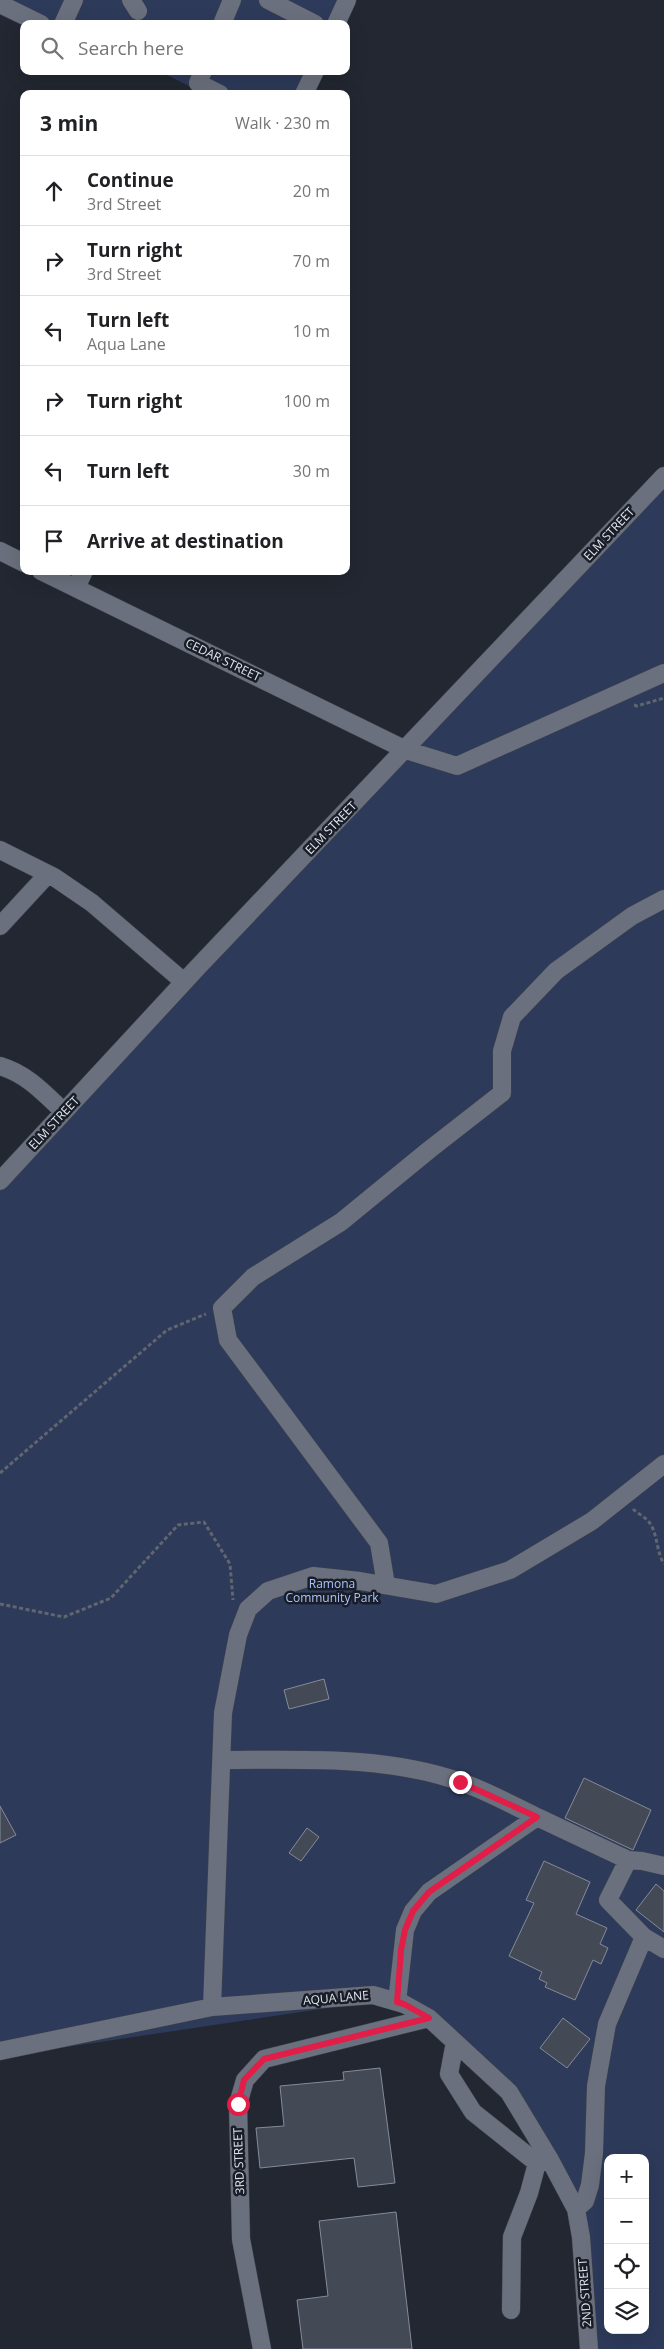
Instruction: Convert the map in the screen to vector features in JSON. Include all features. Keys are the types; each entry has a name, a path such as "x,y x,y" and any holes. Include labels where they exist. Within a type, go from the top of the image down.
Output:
{"street":[{"path":"65,20 74,0"},
{"path":"224,20 232,0"},
{"path":"268,0 307,20"},
{"path":"338,20 347,0"},
{"path":"0,4 33,20"},
{"path":"201,75 198,83 212,90"},
{"path":"306,90 312,75"},
{"name":"ELM STREET","path":"0,1182 184,982 664,476"},
{"path":"0,552 20,561"},
{"name":"CEDAR STREET","path":"49,575 406,750 457,766 664,672"},
{"path":"76,588 82,575"},
{"path":"0,850 48,874 76,891 116,921 184,982"},
{"path":"0,926 48,874"},
{"path":"386,1585 379,1543 228,1340 222,1308 254,1278 341,1222 502,1093 502,1051 512,1017 556,971 632,916 664,899"},
{"path":"0,1066 15,1071 34,1084 64,1112"},
{"path":"212,2007 223,1713 238,1635 248,1609 268,1591 313,1576 386,1585 436,1594 510,1570 592,1521 664,1464"},
{"path":"222,1760 323,1760 418,1770 460,1782 628,1860 642,1860 664,1866"},
{"path":"397,2002 401,1950 405,1930 413,1911 429,1892 537,1817"},
{"path":"628,1860 608,1900 644,1937 664,1949"},
{"path":"576,2209 586,2201 590,2185 594,2152 596,2086 607,2024 644,1937"},
{"name":"AQUA LANE","path":"0,2051 212,2007 374,1995 404,2004 429,2018 509,2092 544,2161 576,2209 581,2237"},
{"name":"3RD STREET","path":"262,2349 241,2239 238,2104 244,2080 264,2059 429,2018"},
{"path":"455,2042 449,2074 472,2112 544,2161 512,2237 511,2310"},
{"name":"2ND STREET","path":"581,2237 589,2349"}],"path":[{"path":"0,1473 167,1330 222,1308"},
{"path":"621,1499 648,1521 654,1533 659,1555 664,1564"},
{"path":"0,1604 64,1617 72,1614 111,1598 178,1524 204,1522 230,1564 234,1613 245,1619"}],"green space":[{"path":"0,0 355,0 346,20 20,20 20,24 0,15"},
{"path":"167,75 321,75 315,90 197,90"},
{"name":"Ramona Community Park","path":"664,476 664,2349 591,2349 581,2237 522,2110 423,2013 367,2002 0,2057 0,1182"}],"building":[{"path":"324,1679 329,1699 289,1709 284,1690"},
{"path":"584,1778 651,1810 633,1850 565,1818"},
{"path":"0,1806 16,1835 0,1843"},
{"path":"307,1828 319,1837 301,1861 289,1853"},
{"path":"544,1861 590,1882 576,1914 607,1928 600,1944 608,1948 601,1964 593,1960 575,2000 545,1987 547,1983 539,1979 542,1972 509,1956 534,1903 526,1900"},
{"path":"656,1884 664,1891 664,1932 636,1910"},
{"path":"563,2018 590,2039 567,2068 540,2048"},
{"path":"380,2068 395,2183 358,2187 354,2158 260,2168 256,2128 284,2126 280,2086 344,2080 343,2072"},
{"path":"396,2212 412,2349 303,2349 297,2300 328,2296 319,2221"}],"route":[{"path":"238,2104 244,2080 264,2059 429,2018 397,2002 401,1950 405,1930 413,1911 429,1892 537,1817 460,1782"}]}
